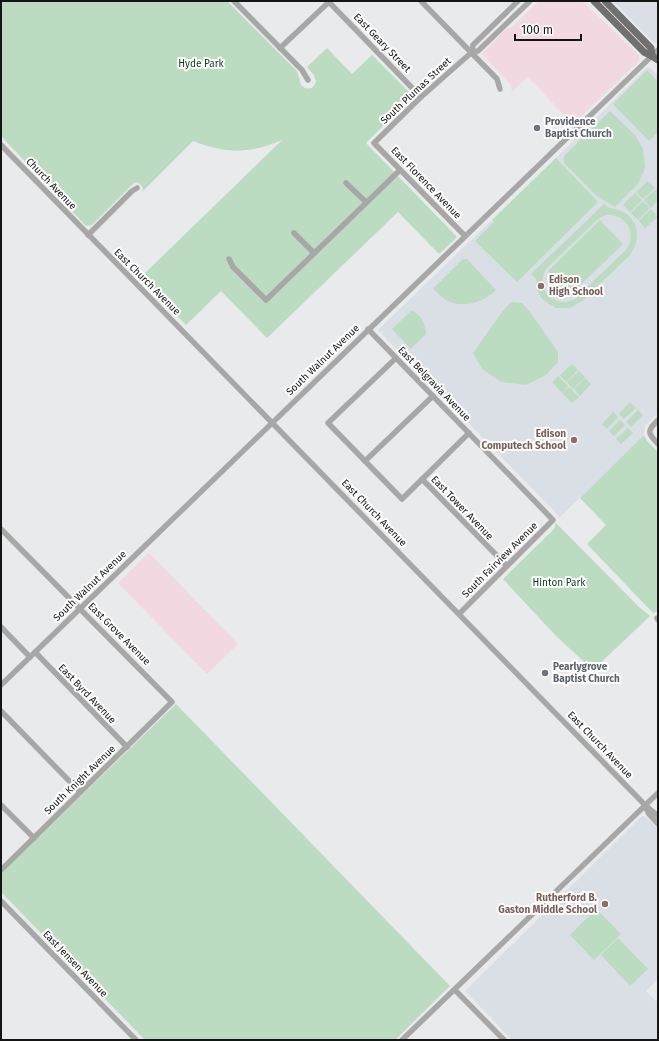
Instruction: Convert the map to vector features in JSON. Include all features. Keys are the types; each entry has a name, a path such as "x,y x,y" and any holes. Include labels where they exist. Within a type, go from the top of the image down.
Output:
{"main road":[{"path":"594,1 645,53 655,58"},
{"path":"605,1 651,48 655,58"}],"street":[{"path":"234,1 302,70 308,80"},
{"path":"280,48 329,1"},
{"name":"East Geary Street","path":"329,1 421,97"},
{"path":"421,1 497,79 500,89"},
{"name":"South Plumas Street","path":"374,143 421,97 472,52 478,51 530,1"},
{"name":"South Plumas Street","path":"472,52 473,45 515,2"},
{"name":"South Walnut Avenue","path":"1,685 464,236 655,58 658,50"},
{"name":"East Florence Avenue","path":"374,143 464,236"},
{"name":"Church Avenue","path":"1,145 88,235"},
{"path":"229,259 233,268 266,300 400,170"},
{"path":"346,183 366,202"},
{"path":"88,235 132,191 137,188"},
{"path":"294,233 314,253"},
{"name":"East Church Avenue","path":"88,235 273,421 645,805 658,816"},
{"name":"East Belgravia Avenue","path":"368,329 553,520"},
{"path":"396,358 328,423 402,499 469,433"},
{"path":"365,461 433,396"},
{"path":"658,420 649,432 658,444"},
{"name":"East Tower Avenue","path":"422,479 507,566"},
{"name":"South Fairview Avenue","path":"460,613 553,520"},
{"name":"East Grove Avenue","path":"1,529 172,702"},
{"name":"East Byrd Avenue","path":"1,627 33,655 127,747"},
{"name":"South Knight Avenue","path":"1,870 172,702"},
{"path":"1,711 80,792"},
{"path":"406,1039 658,793"},
{"path":"1,805 34,838"},
{"name":"East Church Avenue","path":"645,805 649,814 658,824"},
{"name":"East Jensen Avenue","path":"1,901 136,1040"},
{"path":"455,990 504,1040"}],"shaded area":[{"path":"539,1 582,1 639,55 639,61 573,124 528,77 511,92 511,85 482,54 505,30 512,27"},
{"path":"613,1 658,1 658,43 654,43"},
{"name":"Edison High School","path":"646,68 650,68 658,75 658,413 645,426 644,435 559,518 556,513 378,330 556,158"},
{"path":"149,553 238,644 207,674 118,583"},
{"name":"Rutherford B. Gaston Middle School","path":"642,816 646,817 658,829 658,979 646,991 656,1001 658,1001 658,1040 512,1040 465,991"}],"green space":[{"name":"Hyde Park","path":"1,1 227,1 296,70 301,85 306,88 314,86 316,81 314,75 307,67 327,48 352,74 372,55 413,96 366,143 457,237 439,254 398,212 267,338 221,291 186,325 140,278 282,140 259,148 238,151 216,148 193,141 141,193 143,190 142,186 137,182 134,183 92,225 86,226 1,136"},
{"path":"647,70 658,82 658,132 649,141 613,104"},
{"path":"610,111 636,136 643,149 645,168 638,184 615,207 598,197 564,163 564,156"},
{"path":"556,158 598,202 517,282 475,241 494,222 492,220"},
{"path":"648,181 655,188 643,199 636,192"},
{"path":"656,189 658,191 658,200 651,208 644,200"},
{"path":"635,193 642,200 630,212 623,205"},
{"path":"643,201 650,208 638,220 631,213"},
{"path":"604,204 609,208 620,211 629,216 636,226 636,244 629,256 582,301 570,308 556,308 543,300 538,292 536,279 531,274","holes":["607,215 614,216 624,221 630,231 631,237 627,249 575,299 568,302 560,302 548,296 543,284 543,276 546,269 601,217"]},
{"path":"651,209 658,217 645,228 639,221"},
{"path":"600,220 623,244 571,294 548,271"},
{"path":"463,259 467,259 496,290 482,300 471,304 459,304 447,301 433,289"},
{"path":"511,302 522,303 558,352 558,362 546,375 526,385 501,382 482,369 473,353 502,312"},
{"path":"412,310 422,320 425,326 426,334 411,349 392,329"},
{"path":"572,364 578,370 566,382 560,375"},
{"path":"579,371 585,377 573,389 567,382"},
{"path":"558,376 568,386 562,393 552,382"},
{"path":"585,378 591,384 580,396 574,389"},
{"path":"569,387 579,397 572,403 562,393"},
{"path":"630,402 636,408 624,419 619,414"},
{"path":"638,410 643,415 631,427 626,422"},
{"path":"613,412 618,417 607,429 602,424"},
{"path":"620,420 625,425 614,436 609,431"},
{"path":"628,428 633,433 621,444 616,439"},
{"path":"644,435 647,441 658,452 658,611 653,613 587,544 606,525 580,498"},
{"name":"Hinton Park","path":"556,523 639,607 650,616 593,670 556,636 503,579 554,529"},
{"path":"176,704 450,986 395,1040 145,1040 1,892 1,873"},
{"path":"596,909 621,934 594,960 570,935"},
{"path":"618,938 648,969 630,986 601,955"}],"place":[{"name":"Providence Baptist Church","path":"537,128"},
{"name":"Edison High School","path":"541,286"},
{"name":"Edison Computech School","path":"574,440"},
{"name":"Pearlygrove Baptist Church","path":"545,673"},
{"name":"Rutherford B. Gaston Middle School","path":"605,904"}]}
